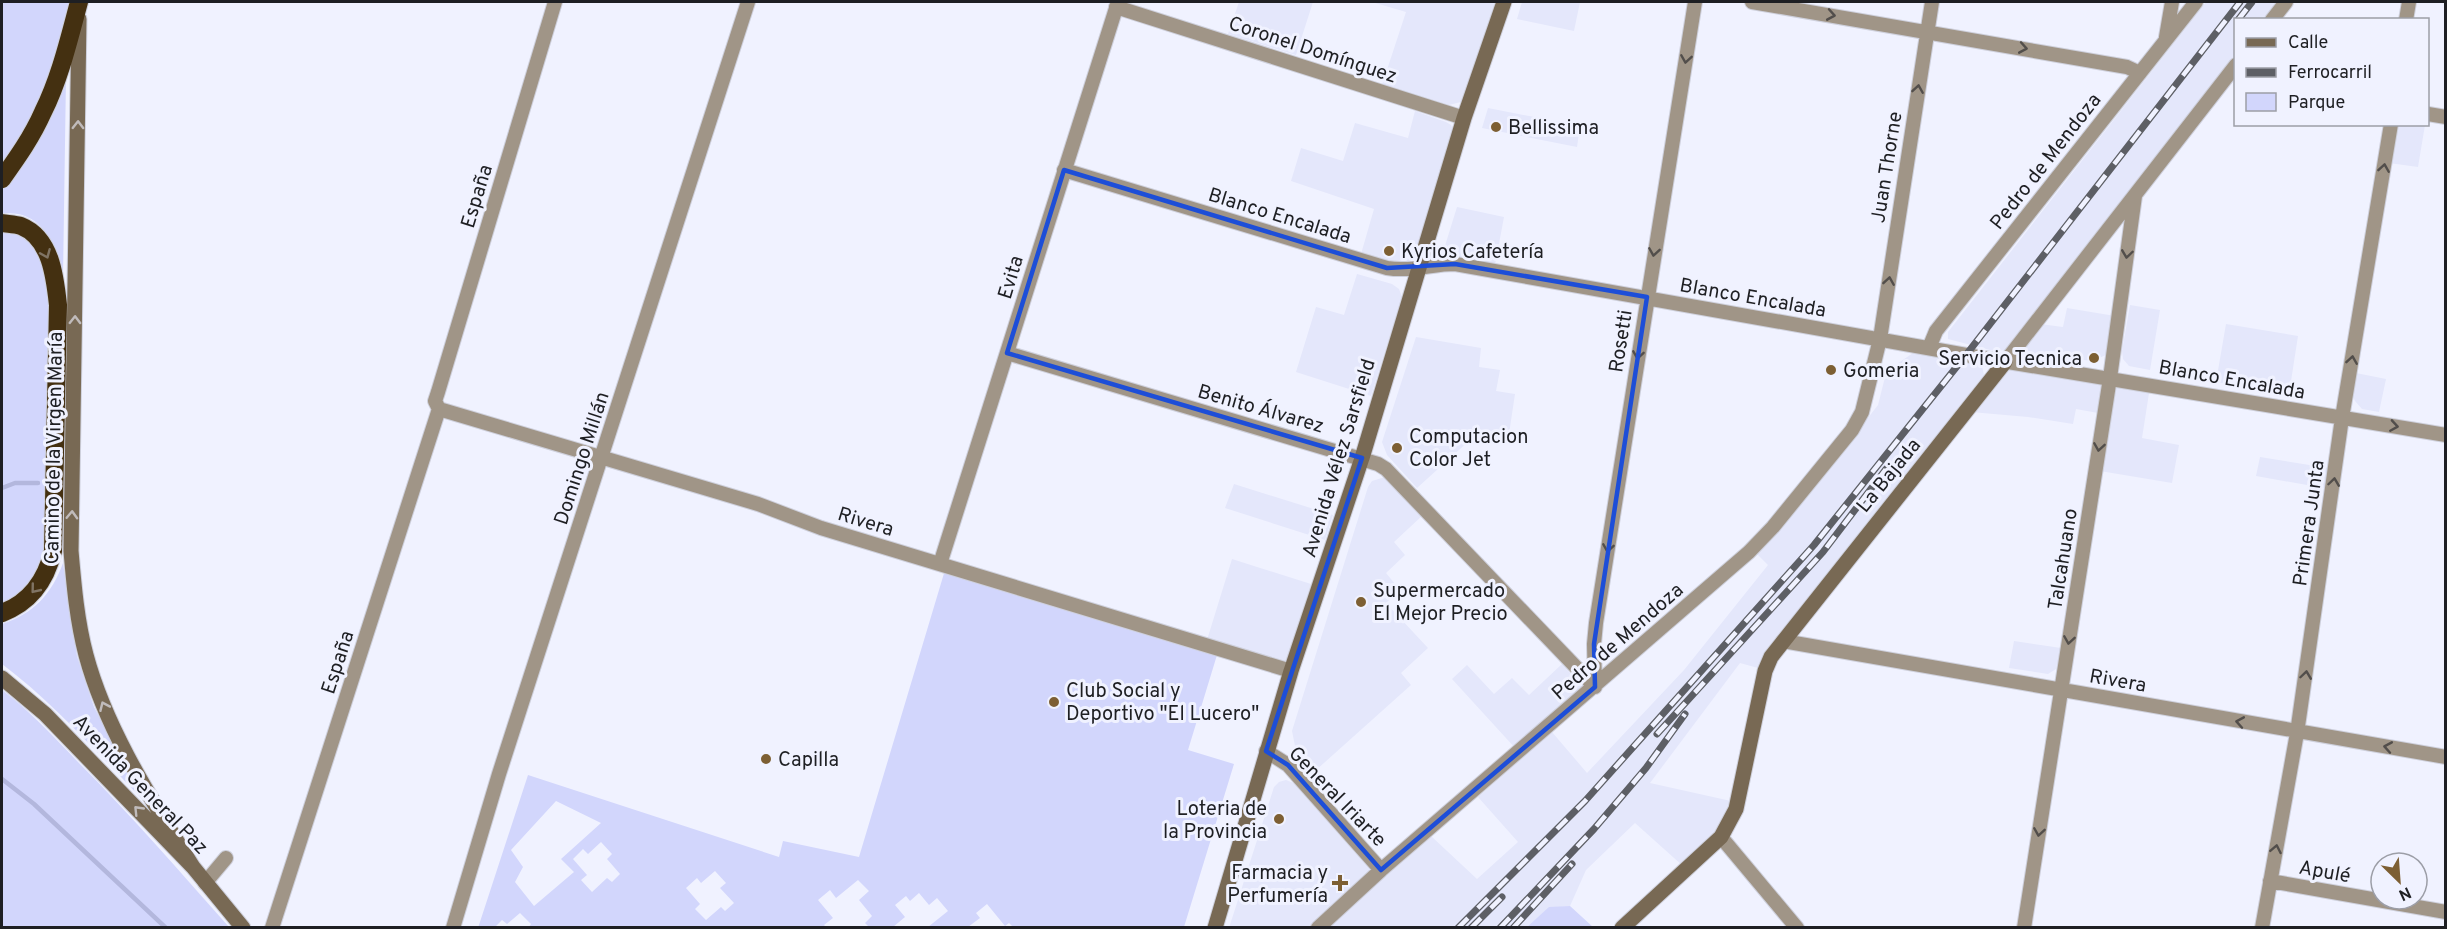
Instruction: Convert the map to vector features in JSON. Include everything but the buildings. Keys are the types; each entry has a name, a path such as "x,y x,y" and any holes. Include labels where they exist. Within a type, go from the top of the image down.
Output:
{"highway":[{"path":"2,179 25,147 44,112 58,76 79,2"},
{"path":"2,223 21,226 35,235 46,249 55,278 58,305 53,550 50,565 40,585 26,600 2,613"}],"street":[{"name":"Camino de la Virgen María","path":"79,2 72,568 75,594 86,655 102,704 150,797 193,867"},
{"name":"España","path":"272,927 437,405 555,2"},
{"name":"Domingo Millán","path":"453,927 499,774 748,2"},
{"name":"Avenida Vélez Sarsfield","path":"1215,927 1266,751 1362,458 1464,118 1504,2"},
{"name":"Rosetti","path":"1594,687 1596,623 1695,2"},
{"path":"1752,2 2127,67 2140,73"},
{"name":"Juan Thorne","path":"1880,339 1932,2"},
{"path":"2166,39 2172,2"},
{"name":"Pedro de Mendoza","path":"1929,348 1936,331 2196,2"},
{"path":"2274,18 2286,2"},
{"path":"2406,18 2409,2"},
{"name":"Coronel Domínguez","path":"1117,4 1464,118"},
{"name":"Evita","path":"940,564 1117,4"},
{"name":"La Bajada","path":"1622,927 1721,837 1736,809 1764,671 1771,657 2135,196 2230,80"},
{"path":"2429,114 2445,117"},
{"name":"Primera Junta","path":"2262,927 2297,733 2342,418 2391,126"},
{"name":"Blanco Encalada","path":"1064,170 1387,268 1404,271 1455,264 2005,362 2445,435"},
{"name":"Talcahuano","path":"2024,927 2110,378 2135,196"},
{"name":"Pedro de Mendoza","path":"1318,927 1749,552 1773,527 1852,430 1862,412 1880,339"},
{"name":"Benito Álvarez","path":"1007,353 1362,458 1386,469 1594,687"},
{"name":"Rivera","path":"437,405 758,504 821,528 1291,671"},
{"path":"50,565 72,568"},
{"name":"Rivera","path":"1783,641 2297,733 2445,757"},
{"name":"Avenida General Paz","path":"2,678 45,714 193,867 243,927"},
{"name":"General Iriarte","path":"1266,751 1288,765 1381,870"},
{"path":"1721,837 1797,927"},
{"path":"206,883 226,858"},
{"name":"Apulé","path":"2270,881 2445,912"}],"highlighted area":[{"path":"1064,170 1387,268 1455,264 1647,297 1594,644 1595,687 1381,870 1288,765 1266,751 1362,458 1007,353"}],"shaded area":[{"path":"1239,2 1313,2 1296,55 1228,34"},
{"path":"1372,2 1495,2 1466,94 1461,102 1449,105 1382,85 1406,12"},
{"path":"1522,2 1580,2 1574,31 1517,19"},
{"path":"2206,2 2277,2 2264,18 2234,18 2234,56 2006,350 1994,351 1948,339 1948,332"},
{"path":"1488,108 1580,126 1577,147 1482,128"},
{"path":"1415,111 1446,122 1451,125 1454,132 1416,253 1409,264 1402,267 1361,254 1374,209 1291,181 1301,148 1343,161 1355,123 1408,138"},
{"path":"2395,126 2425,126 2418,167 2389,163"},
{"path":"1457,207 1504,217 1495,265 1452,259 1446,254 1444,249"},
{"path":"1357,274 1392,284 1399,289 1402,297 1371,396 1296,372 1316,307 1344,315"},
{"path":"2130,305 2160,310 2150,370 2129,366 2123,359 2122,351"},
{"path":"2067,308 2115,316 2106,355 2092,361 2022,352 2021,350 2040,324 2063,327"},
{"path":"2226,324 2298,336 2289,394 2216,382"},
{"path":"1416,337 1481,348 1479,367 1500,370 1496,391 1515,394 1509,434 1481,430 1417,488 1387,455 1382,442"},
{"path":"1913,353 1933,353 1978,364 1982,366 1984,375 1790,621 1758,668 1740,663 1650,783 1731,801 1722,828 1683,866 1635,823 1586,870 1570,906 1549,908 1527,927 1327,928 1431,836 1477,879 1518,842 1478,797 1552,732 1587,773 1684,670 1768,565 1756,553 1827,471 1878,405 1885,377 1891,368"},
{"path":"2012,368 2101,381 2103,386 2098,413 2076,409 2073,424 1971,412 2004,371"},
{"path":"2356,373 2386,379 2379,412 2362,409 2355,401 2352,394"},
{"path":"2117,386 2150,387 2142,438 2179,445 2172,483 2100,471"},
{"path":"2260,457 2328,468 2324,488 2256,476"},
{"path":"1385,477 1423,515 1394,542 1405,555 1386,573 1400,590 1386,603 1428,648 1401,673 1411,685 1315,771 1295,746 1292,731 1368,487 1372,481"},
{"path":"1234,484 1333,515 1325,540 1225,508"},
{"path":"1232,559 1311,584 1287,659 1284,662 1207,640"},
{"path":"2014,641 2061,648 2056,669 2048,674 2009,668"},
{"path":"1562,664 1583,688 1516,749 1452,679 1467,665 1494,694 1512,678 1529,695"},
{"path":"1286,780 1296,784 1370,867 1370,872 1368,877 1310,927 1229,928 1274,787"}],"green space":[{"path":"2,2 70,2 52,75 37,108 2,167"},
{"path":"66,77 63,277 51,242 40,227 22,215 2,213 2,191"},
{"path":"2,231 20,235 33,246 43,265 50,306 44,548 30,582 2,605"},
{"path":"63,563 77,656 94,707 144,801 58,712 2,664 2,624 23,615 40,601 53,584"},
{"name":"Club Social y Deportivo \"El Lucero\"","path":"945,570 1217,655 1188,750 1234,764 1184,927 1013,927 1009,923 1005,926 987,904 976,913 980,918 968,927 928,927 948,911 937,898 929,905 919,893 910,901 906,896 895,905 905,917 893,927 869,927 865,923 872,916 859,900 869,891 858,880 836,898 830,890 818,900 833,918 824,925 826,927 528,928 531,924 520,913 507,924 502,920 495,927 478,928 528,775 779,857 783,841 859,857","holes":["556,801 601,823 561,859 574,872 534,906 515,882 523,867 511,850","601,842 612,854 607,859 620,874 612,882 607,878 592,892 581,880 587,875 573,859 583,849 588,854","715,871 726,883 720,888 734,903 725,911 721,907 706,920 695,909 700,904 686,888 697,878 701,883"]},
{"path":"2,690 42,724 98,782 229,927 2,927"},
{"path":"1570,906 1593,927 1527,927 1549,907"}],"waterway":[{"path":"2,488 15,483 38,483"},
{"path":"2,779 34,804 166,928"}],"railway":[{"path":"1458,928 1585,801 1814,545 1966,355 2240,2"},
{"path":"2240,18 2252,2"},
{"path":"1657,734 1823,552 1886,469"},
{"path":"1500,928 1594,829 1646,768 1685,714"},
{"path":"1513,928 1572,864"},
{"path":"1471,928 1502,897"}],"place":[{"name":"Bellissima","path":"1496,127"},
{"name":"Kyrios Cafetería","path":"1389,251"},
{"name":"Servicio Tecnica","path":"2094,358"},
{"name":"Gomeria","path":"1831,370"},
{"name":"Computacion Color Jet","path":"1397,448"},
{"name":"Supermercado El Mejor Precio","path":"1361,602"},
{"name":"Club Social y Deportivo \"El Lucero\"","path":"1054,702"},
{"name":"Capilla","path":"766,759"},
{"name":"Loteria de la Provincia","path":"1279,819"},
{"name":"Farmacia y Perfumería","path":"1340,883"}]}
